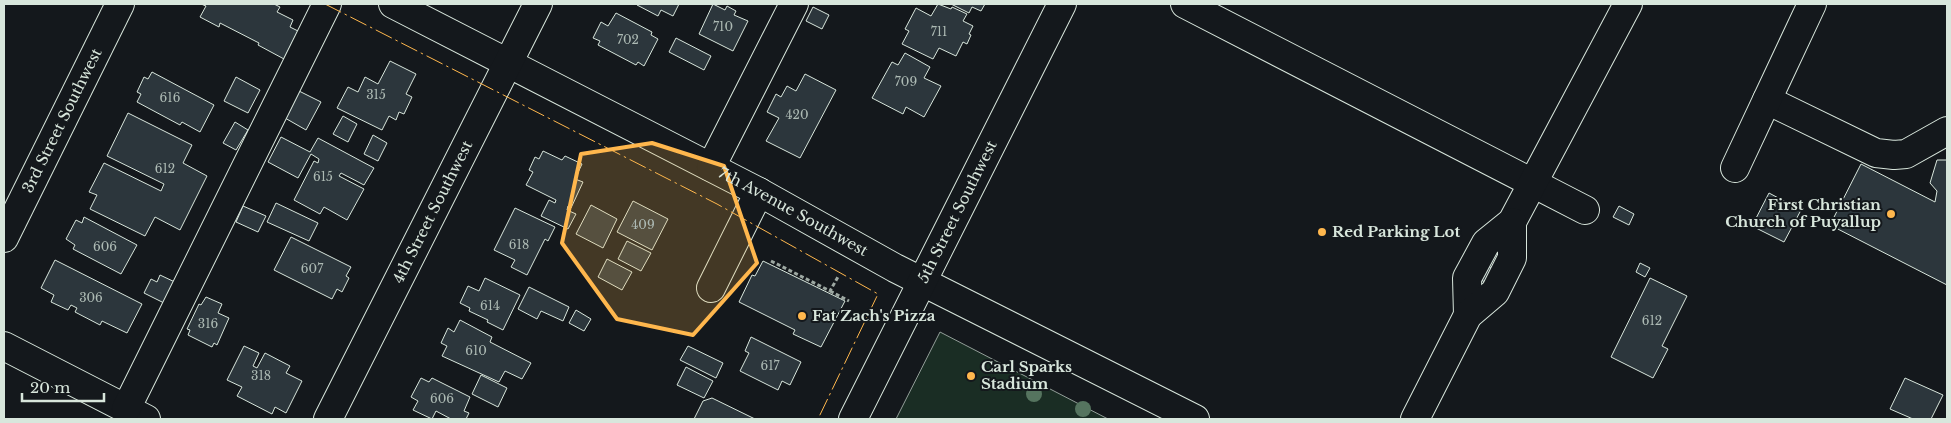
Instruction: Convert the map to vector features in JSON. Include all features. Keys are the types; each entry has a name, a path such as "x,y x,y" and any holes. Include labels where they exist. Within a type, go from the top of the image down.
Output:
{"street":[{"name":"3rd Street Southwest","path":"4,238 120,4"},
{"path":"4,346 140,417 327,4"},
{"name":"7th Avenue Southwest","path":"393,4 759,192 895,268 1195,419"},
{"name":"4th Street Southwest","path":"328,419 538,4"},
{"path":"711,167 794,4"},
{"name":"5th Street Southwest","path":"854,419 1062,4"},
{"path":"1185,4 1585,210"},
{"path":"1415,419 1468,315 1495,292 1512,258 1512,222 1628,4"},
{"path":"1735,168 1812,4"},
{"path":"1767,100 1876,153 1906,154 1947,131"},
{"path":"711,288 759,192"}],"path":[{"path":"771,260 850,300"},
{"path":"830,291 839,275"}],"highlighted area":[{"path":"652,143 724,166 757,263 693,335 617,319 562,243 581,154"}],"green space":[{"name":"Carl Sparks Stadium","path":"940,332 1108,419 896,419"}],"building":[{"path":"201,4 274,4 280,7 277,12 293,20 290,27 298,31 284,59 258,45 259,43 220,23 219,27 200,17 206,6"},
{"path":"638,4 679,4 673,16 661,10 658,16"},
{"path":"713,4 725,10 727,6 736,11 734,15 748,21 733,51 699,34"},
{"path":"938,4 951,9 952,7 967,14 963,21 973,26 967,44 963,42 956,56 939,48 933,59 902,44 909,31 905,29 916,8 931,16"},
{"path":"951,4 985,4 981,11 972,7 969,13"},
{"path":"813,7 829,15 822,29 806,21"},
{"path":"616,13 652,32 651,35 658,39 644,66 638,62 636,65 598,45 600,41 593,38 601,22 608,26"},
{"path":"676,38 711,56 704,70 669,52"},
{"path":"905,53 930,67 924,78 941,86 924,117 906,107 903,114 872,98 892,62 898,65"},
{"path":"390,61 416,74 406,94 412,97 404,114 399,112 396,120 389,116 382,130 337,108 348,87 358,92 365,77 378,84"},
{"path":"152,72 214,105 200,132 182,122 180,125 137,102 141,94 137,92 144,77 148,79"},
{"path":"805,74 836,90 800,158 766,141 779,118 767,112 776,94 781,97 787,86 796,91"},
{"path":"236,77 260,90 248,113 224,101"},
{"path":"299,91 321,102 306,130 285,118"},
{"path":"128,113 192,145 183,163 207,176 180,230 155,217 145,236 90,209 97,195 89,192 104,163 161,191 164,184 107,156"},
{"path":"343,116 357,124 348,142 333,134"},
{"path":"235,122 248,130 236,150 223,143"},
{"path":"373,135 387,143 378,161 364,154"},
{"path":"281,137 310,152 318,138 374,168 364,185 341,173 339,176 364,189 347,220 324,207 320,214 294,200 314,161 318,163 319,159 311,154 298,178 268,162"},
{"path":"543,151 562,160 565,156 582,164 575,179 583,182 571,208 568,206 567,210 576,214 568,229 541,216 549,200 555,203 556,200 526,185 533,172 529,170 535,157 539,159"},
{"name":"First Christian Church of Puyallup","path":"1937,160 1947,160 1947,285 1830,225 1861,164 1935,202 1937,191 1930,183"},
{"path":"1769,193 1801,210 1784,242 1752,226"},
{"path":"633,201 668,219 652,250 617,232"},
{"path":"276,203 318,223 309,241 267,222"},
{"path":"591,205 617,219 603,248 576,234"},
{"path":"243,206 266,216 258,232 236,222"},
{"path":"1619,206 1634,214 1629,225 1613,217"},
{"path":"515,208 555,227 548,241 545,239 527,275 511,267 515,260 494,250"},
{"path":"84,217 137,245 121,274 73,249 75,245 66,239 76,220 82,223"},
{"path":"291,237 351,267 346,276 349,278 342,292 337,289 332,299 274,270"},
{"path":"627,241 651,253 641,271 618,259"},
{"path":"607,259 632,272 622,290 598,277"},
{"path":"55,260 142,304 127,333 102,321 100,325 75,312 77,308 71,305 68,310 51,302 54,295 41,288"},
{"name":"Fat Zach's Pizza","path":"763,261 845,301 821,347 793,334 795,330 739,302 752,275 755,276"},
{"path":"1640,263 1650,268 1645,277 1636,272"},
{"path":"1484,264 1494,269 1487,283 1477,278"},
{"path":"160,275 179,284 168,305 144,293 151,279 157,282"},
{"path":"485,278 520,295 503,330 469,311 470,308 460,303 468,286 479,291"},
{"path":"1650,278 1687,296 1662,346 1668,349 1653,378 1611,357"},
{"path":"529,287 569,307 563,321 541,311 537,319 518,309"},
{"path":"206,297 222,304 218,313 229,318 217,345 214,343 212,347 188,335 190,330 187,329 199,304 201,305"},
{"path":"576,310 591,319 584,331 569,323"},
{"path":"460,320 492,337 490,342 531,363 522,379 505,371 499,382 442,356 447,346 441,343 448,328 454,332"},
{"path":"751,337 801,362 790,385 782,381 778,390 740,371 749,353 745,351"},
{"path":"244,346 259,353 253,366 257,368 265,353 290,366 286,373 302,381 286,413 275,407 272,414 237,396 242,387 227,380"},
{"path":"688,346 723,363 716,378 680,360"},
{"path":"686,367 713,381 704,398 677,385"},
{"path":"481,375 507,388 498,407 472,394"},
{"path":"421,378 429,382 432,378 470,397 464,411 469,413 466,419 451,419 436,411 432,419 413,410 418,401 411,397"},
{"path":"1905,378 1943,395 1931,419 1913,419 1890,409"},
{"path":"712,398 755,419 694,419 703,401"}],"power":[{"path":"325,4 717,204 878,294 818,419"}],"place":[{"name":"First Christian Church of Puyallup","path":"1891,214"},
{"name":"Red Parking Lot","path":"1322,232"},
{"name":"Fat Zach's Pizza","path":"802,316"},
{"name":"Carl Sparks Stadium","path":"971,376"}]}
